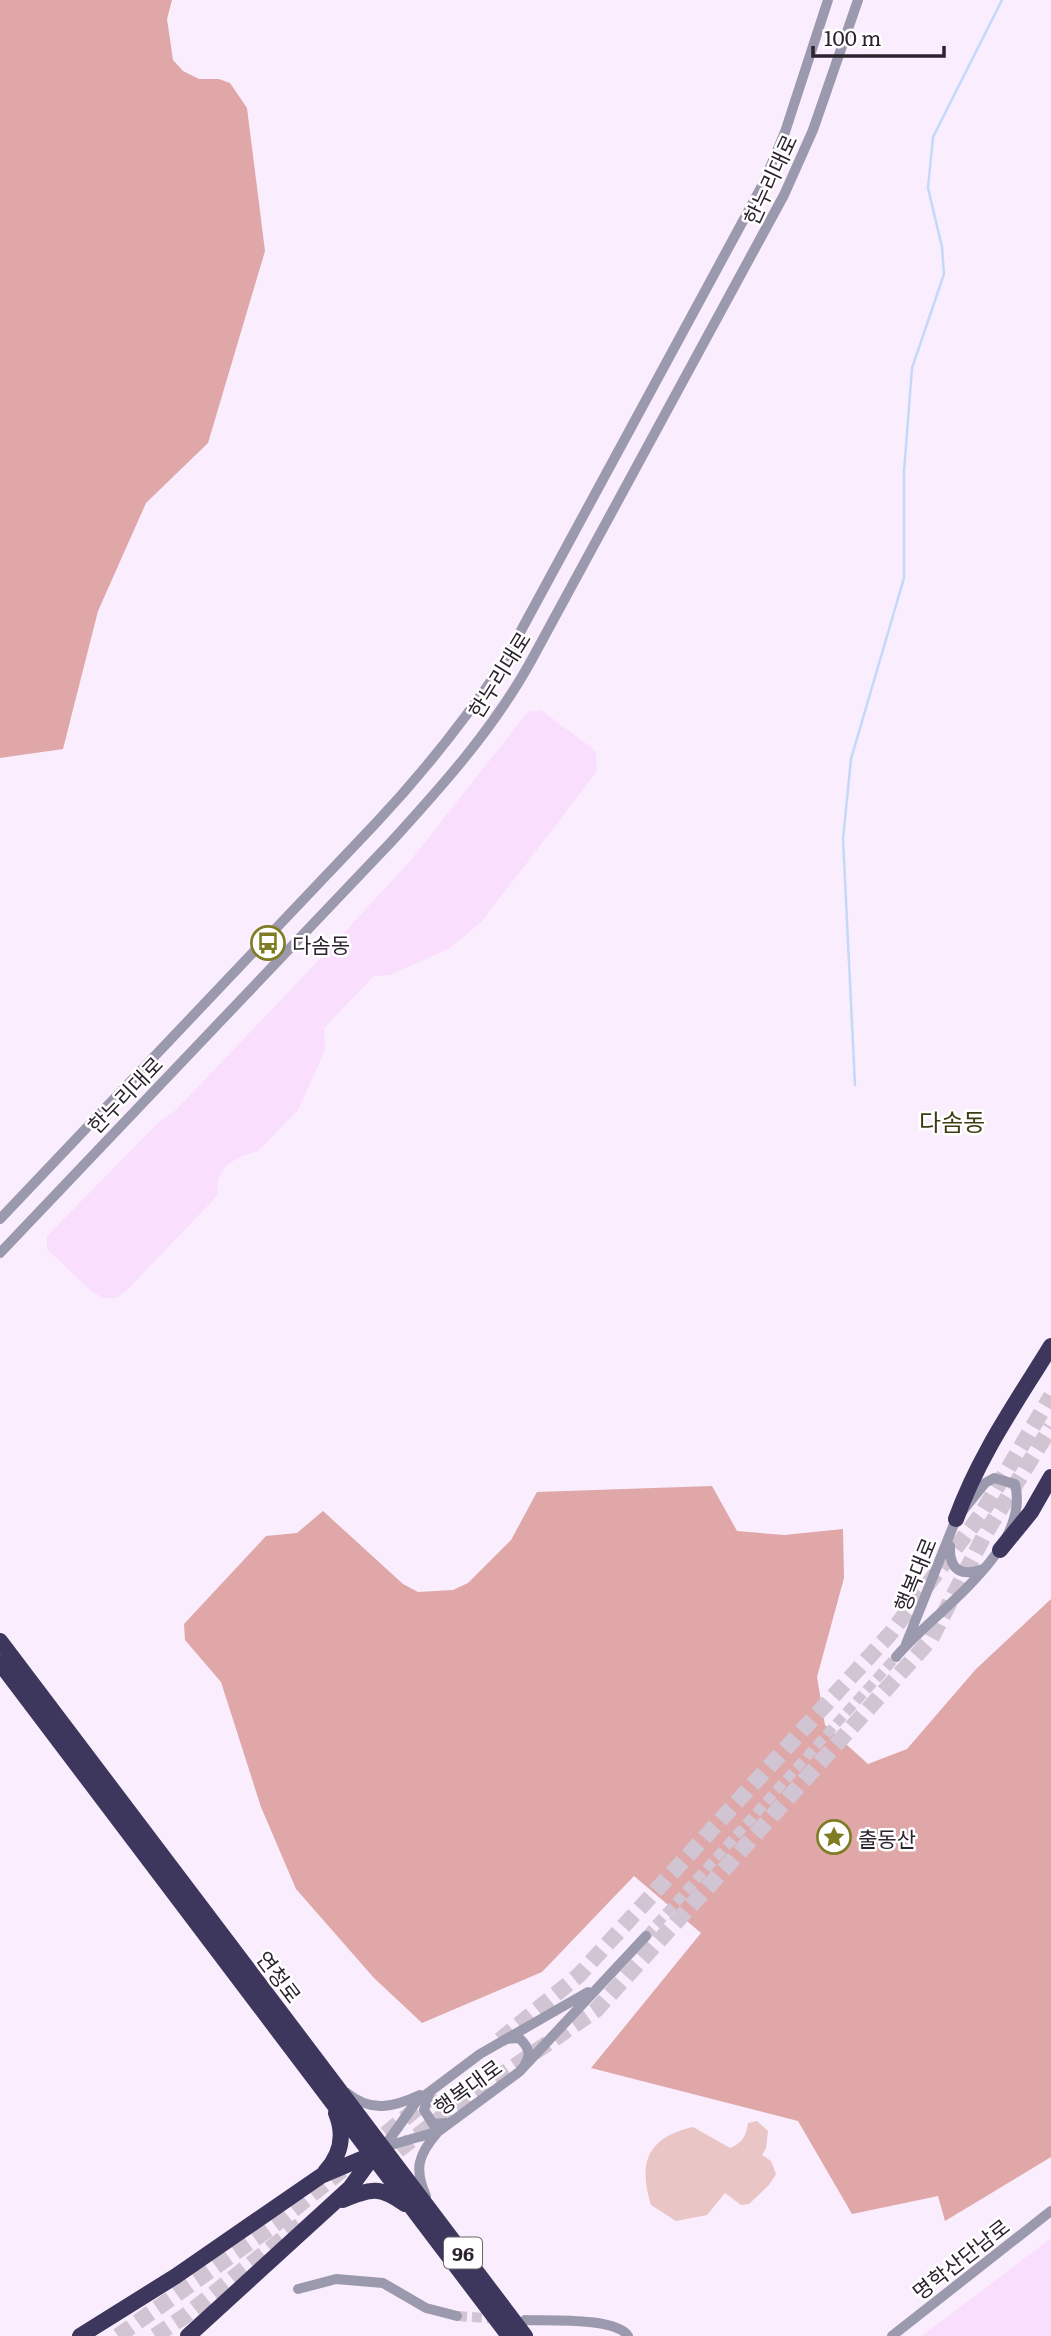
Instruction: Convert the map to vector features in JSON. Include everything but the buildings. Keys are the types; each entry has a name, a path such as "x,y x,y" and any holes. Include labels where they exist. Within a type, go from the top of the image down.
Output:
{"highway":[{"path":"956,1519 968,1485 994,1434 1051,1346"},
{"path":"1000,1550 1031,1512 1051,1477"},
{"name":"연청로","path":"0,1641 331,2088"},
{"name":"연청로","path":"0,1663 379,2151 509,2336"},
{"path":"321,2176 339,2152 342,2131 331,2088"},
{"path":"80,2336 321,2176 379,2151"},
{"path":"188,2336 329,2209 350,2188 379,2151"},
{"path":"302,2189 317,2182 330,2186 332,2200 329,2209"},
{"path":"329,2209 364,2192 387,2191 425,2213"},
{"name":"연청로","path":"425,2213 525,2328"}],"street":[{"name":"한누리대로","path":"0,1219 389,810 435,759 477,702 510,651 763,184 785,132 828,0"},
{"name":"한누리대로","path":"0,1253 392,841 453,774 497,715 527,668 785,195 813,130 858,0"},
{"name":"행복대로","path":"896,1657 1000,1550 1015,1514 1018,1497 1015,1484 994,1478 985,1483 956,1519 950,1540 906,1644"},
{"path":"950,1540 950,1561 956,1570 964,1573 984,1568"},
{"name":"행복대로","path":"379,2151 439,2131 519,2072 646,1936"},
{"name":"행복대로","path":"379,2151 416,2102 501,2041 595,1988"},
{"path":"501,2041 512,2037 526,2044 528,2061 519,2072"},
{"path":"331,2088 356,2100 384,2108 432,2090"},
{"path":"432,2090 425,2102 427,2119 440,2125 452,2122"},
{"path":"425,2213 417,2169 420,2154 439,2131"},
{"name":"명학산단남로","path":"892,2336 1051,2211"},
{"path":"298,2289 336,2279 383,2283 425,2308 457,2316"},
{"path":"525,2328 598,2323 614,2326 628,2336"}],"shaded area":[{"path":"0,0 172,0 167,19 173,60 183,71 199,79 219,79 230,83 247,108 265,251 208,443 146,503 98,611 63,749 0,758"},
{"path":"541,710 596,751 597,771 516,877 481,922 450,948 390,975 374,976 324,1028 325,1050 298,1110 258,1151 239,1157 226,1166 218,1179 217,1196 128,1289 117,1298 103,1298 91,1291 47,1249 47,1236 157,1124 176,1110 318,961 410,861 528,712"},
{"path":"712,1486 737,1531 784,1535 843,1529 844,1578 817,1677 825,1725 868,1764 907,1749 976,1669 1051,1599 1051,2157 945,2221 938,2196 852,2214 798,2121 591,2068 701,1933 634,1876 542,1972 422,2023 374,1978 296,1889 261,1807 221,1682 185,1640 184,1624 266,1536 297,1533 323,1511 403,1584 418,1592 453,1590 468,1583 511,1540 537,1492"},
{"path":"757,2121 768,2131 766,2148 762,2155 771,2161 776,2174 769,2185 749,2204 741,2205 725,2193 707,2215 676,2221 651,2205 647,2190 646,2164 656,2145 677,2132 693,2127 730,2148 743,2139 748,2123"},
{"path":"1051,2238 1051,2336 922,2336"}],"waterway":[{"path":"855,1085 843,839 851,759 904,578 904,472 912,368 944,274 942,247 928,188 933,137 1002,0"}],"tunnel":[{"path":"500,2040 579,1975 890,1634 980,1516 1051,1396"},
{"path":"379,2165 451,2110 596,2010 931,1639 985,1534 1051,1427"},
{"path":"646,1936 896,1657"},
{"path":"367,2149 437,2092"},
{"path":"118,2336 277,2223 342,2170"},
{"path":"155,2336 185,2316 300,2225"},
{"path":"457,2316 500,2319"}],"place":[{"name":"다솜동","path":"268,943"},
{"name":"출동산","path":"834,1837"}],"district":[{"name":"다솜동","path":"952,1120"}]}
